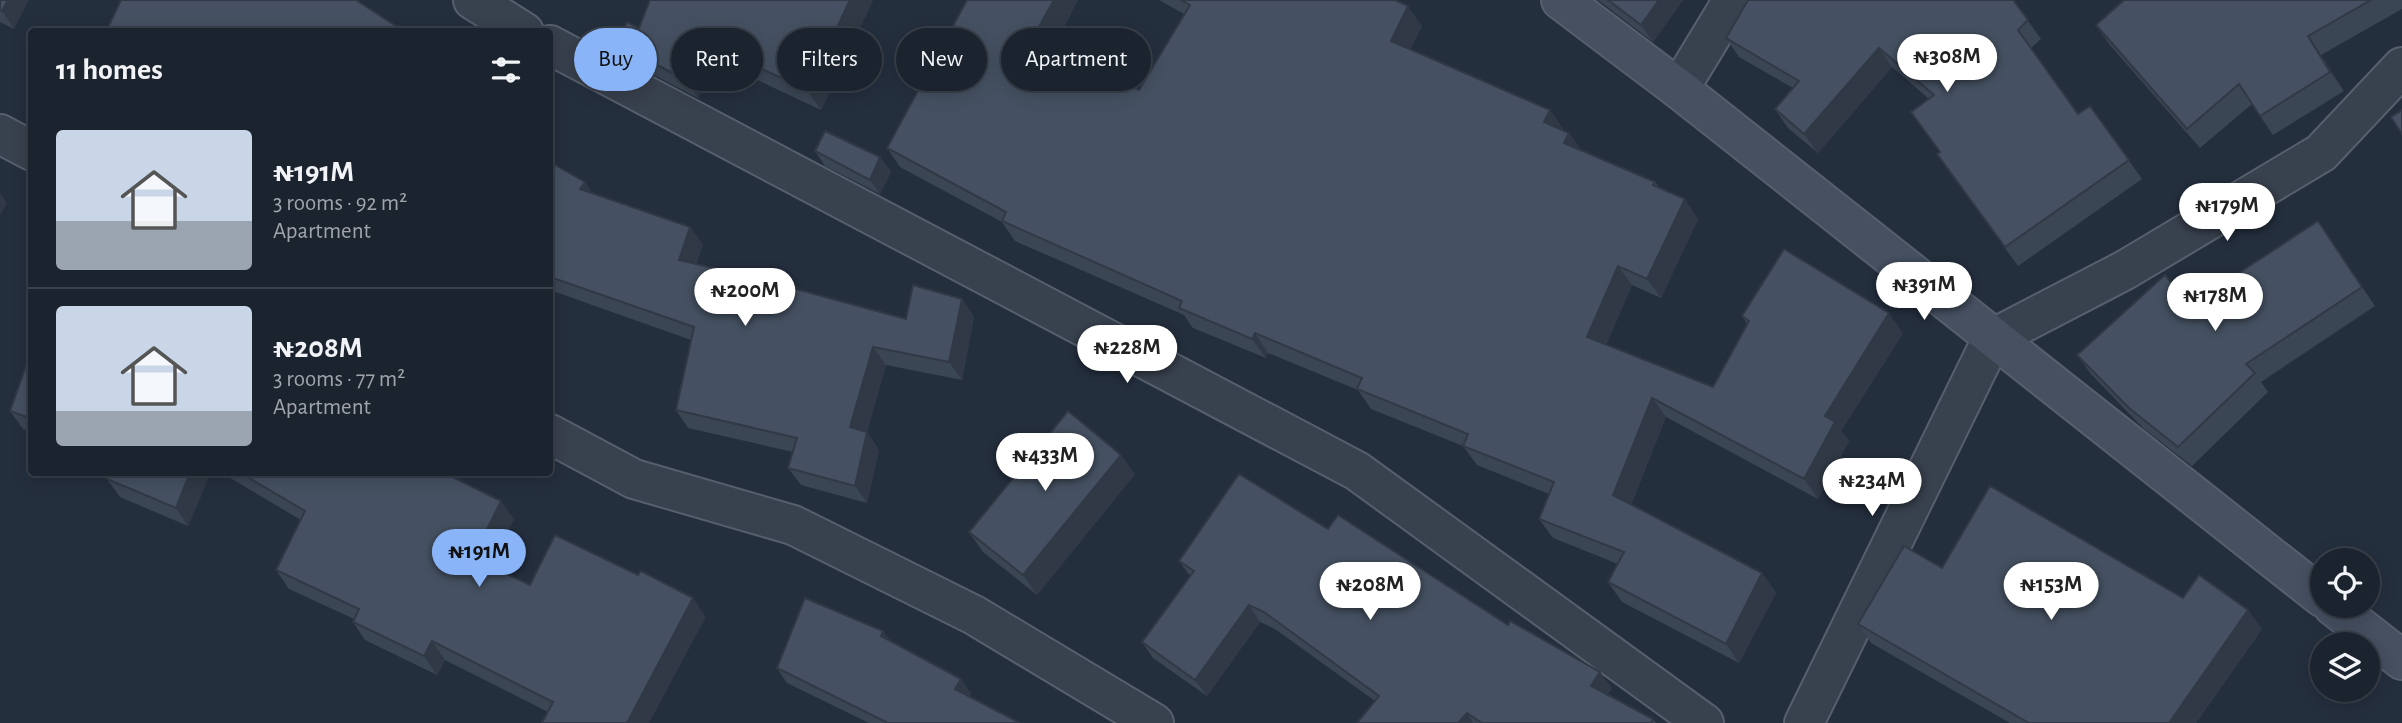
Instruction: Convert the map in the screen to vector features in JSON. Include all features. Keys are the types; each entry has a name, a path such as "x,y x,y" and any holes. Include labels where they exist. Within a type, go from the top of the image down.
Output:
{"street":[{"path":"473,0 518,28"},
{"path":"1561,0 1679,89 2310,588"},
{"path":"1679,89 1733,0"},
{"path":"553,47 1357,471 1704,723"},
{"path":"1804,723 1992,339 2125,270 2321,153 2402,67"},
{"path":"0,134 28,149"},
{"path":"553,436 634,479 793,525 974,615 1154,723"},
{"path":"2348,618 2402,660"}],"building":[{"path":"0,0 8,0 2,11 0,10"},
{"path":"121,0 356,0 399,28 108,28"},
{"path":"650,0 850,0 837,28 777,28 777,76 763,70 763,28 671,28 671,72 657,65 657,28 639,28"},
{"path":"967,0 1054,0 1038,28 1001,28 1001,91 1151,91 1151,70 1190,5 1181,0 1395,0 1408,6 1391,41 1550,110 1544,122 1569,133 1564,143 1655,182 1653,185 1685,199 1647,279 1618,266 1587,337 1713,387 1749,321 1742,316 1784,249 1889,313 1825,416 1835,422 1804,479 1652,398 1613,495 1762,573 1726,644 1608,582 1624,552 1539,519 1554,482 1463,446 1468,434 1357,389 1362,378 1255,333 1252,339 1179,308 1182,301 1002,221 1006,212 887,148 918,91 987,91 987,28 952,28"},
{"path":"1608,0 1659,0 1641,25"},
{"path":"1748,0 2013,0 2028,20 2018,30 2078,114 2090,106 2129,160 2005,247 1937,154 1940,152 1911,112 1934,95 1879,48 1804,134 1775,109 1799,81 1726,38"},
{"path":"2124,0 2371,0 2308,36 2330,72 2260,116 2239,84 2187,129 2096,25"},
{"path":"627,22 639,28 624,28"},
{"path":"2402,110 2402,134 2391,117"},
{"path":"825,131 880,157 870,180 815,151"},
{"path":"553,164 585,182 580,189 690,227 679,260 797,287 796,289 906,319 913,285 962,299 949,362 873,347 850,427 867,432 855,486 788,468 797,438 676,410 694,327 553,278"},
{"path":"2318,221 2362,287 2246,364 2255,373 2178,447 2129,408 2077,355 2165,275 2190,305"},
{"path":"28,360 28,418 10,411"},
{"path":"1068,411 1121,455 1023,575 969,532"},
{"path":"1239,474 1328,529 1338,515 1508,625 1510,621 1600,672 1591,686 1653,719 1651,723 1482,723 1467,713 1458,723 1357,723 1379,696 1264,612 1249,605 1195,680 1142,642 1194,571 1179,561"},
{"path":"108,476 188,476 176,508 107,479"},
{"path":"246,476 451,476 501,501 473,558 530,585 555,535 638,575 641,571 693,598 627,723 542,723 553,702 432,641 424,656 353,622 359,609 276,570 305,511"},
{"path":"1990,486 2183,598 2199,575 2248,610 2169,723 2029,723 1858,624 1904,546 1942,568"},
{"path":"805,598 883,631 881,636 961,679 955,689 1020,723 888,723 777,668"}]}
